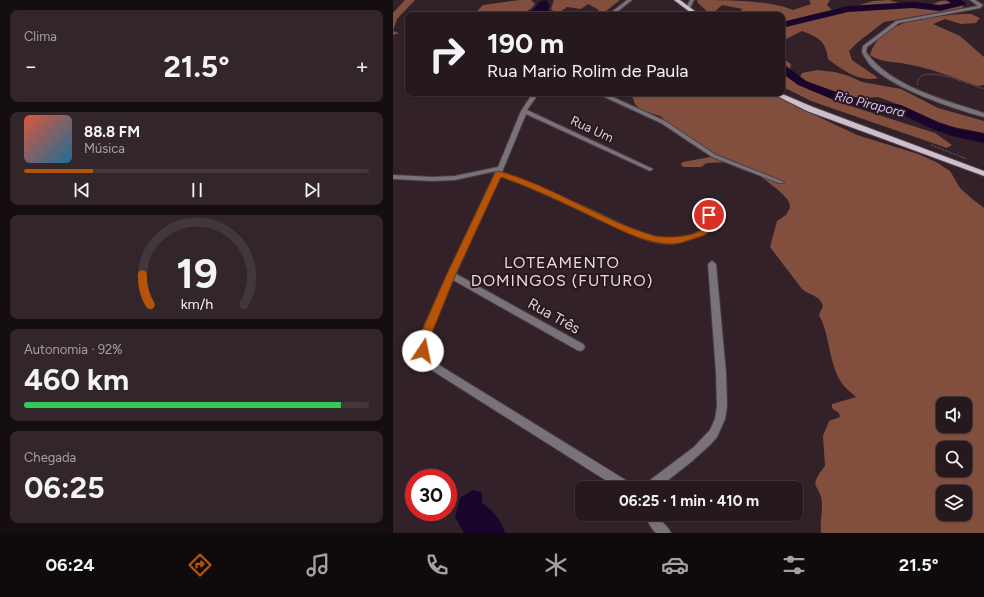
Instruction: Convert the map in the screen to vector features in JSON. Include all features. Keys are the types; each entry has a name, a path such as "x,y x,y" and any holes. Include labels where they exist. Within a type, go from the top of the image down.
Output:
{"main road":[{"path":"677,0 694,12"},
{"path":"781,96 810,109 984,174"}],"street":[{"path":"614,12 630,0"},
{"path":"688,7 692,0"},
{"path":"972,0 979,3 981,5 980,7 941,15 905,20 893,25 872,40 865,48 864,52 872,64 900,82 926,95 984,115"},
{"path":"534,96 524,111 500,170 423,340 423,351 427,360 436,368 617,481"},
{"path":"606,96 663,122 714,156 781,182"},
{"name":"Rua Um","path":"524,111 650,169"},
{"path":"393,177 432,179 455,178 500,170 633,231 661,240 674,241 702,234 708,228 710,222 709,215"},
{"path":"658,481 710,438 718,425 722,409 719,338 712,264"},
{"name":"Rua Três","path":"451,276 580,347"},
{"path":"654,521 665,533"}],"path":[{"path":"918,86 917,82 919,78 923,75 929,74 941,76 984,89"}],"shaded area":[{"path":"405,0 415,0 397,19 393,31 393,13"},
{"path":"520,0 531,0 535,4 525,12 476,12 483,5"},
{"path":"546,0 548,2 548,11 528,12 534,9 540,1"},
{"path":"554,0 620,0 605,12 597,12 599,10 588,4 581,9 567,7 560,12 555,12 551,9"},
{"path":"697,0 760,2 793,10 811,4 809,0 830,0 827,5 832,10 853,7 873,1 889,0 902,4 933,4 940,1 955,0 965,4 962,8 884,22 849,51 852,60 878,78 865,79 845,71 828,59 825,48 820,40 808,33 802,31 785,40 785,12 739,12 743,9 722,5 714,12 708,12 698,3"},
{"path":"971,14 980,18 976,23 961,24 945,19 933,24 960,36 984,57 984,85 978,86 924,68 883,61 870,55 876,43 885,33 896,27 909,22 937,16"},
{"path":"393,31 399,33 393,35"},
{"path":"785,60 791,64 788,78 844,104 935,133 952,145 947,148 811,101 785,88"},
{"path":"817,70 835,72 862,82 901,89 938,108 984,121 984,133 944,125 900,105 878,97 852,99 811,84 800,77 802,73"},
{"path":"632,96 777,96 857,135 918,154 936,162 950,171 960,188 984,208 984,533 821,533 822,504 821,497 815,483 825,466 823,436 829,421 840,417 839,413 832,408 832,404 856,397 844,386 835,370 826,333 819,315 823,306 822,302 802,289 770,247 777,221 786,215 790,208 789,202 774,186 759,176 741,169 732,162 707,163 701,167 683,167 681,164 683,162 715,156 716,154 675,129 660,116 641,110 635,104"},
{"path":"473,490 482,493 482,503 496,516 505,533 464,533 457,521 457,509 460,498"}],"waterway":[{"name":"Rio Pirapora","path":"785,24 848,9 912,5 940,8 962,3 950,0"},
{"name":"Rio Pirapora","path":"785,70 802,83 838,97 874,106 897,108 934,125 957,133 977,136 984,139"}],"district":[{"name":"LOTEAMENTO DOMINGOS (FUTURO)","path":"562,271"}],"route":[{"path":"423,351 423,340 498,173 529,184 633,231 655,239 674,241 702,234 708,228 710,222 709,215"}]}
